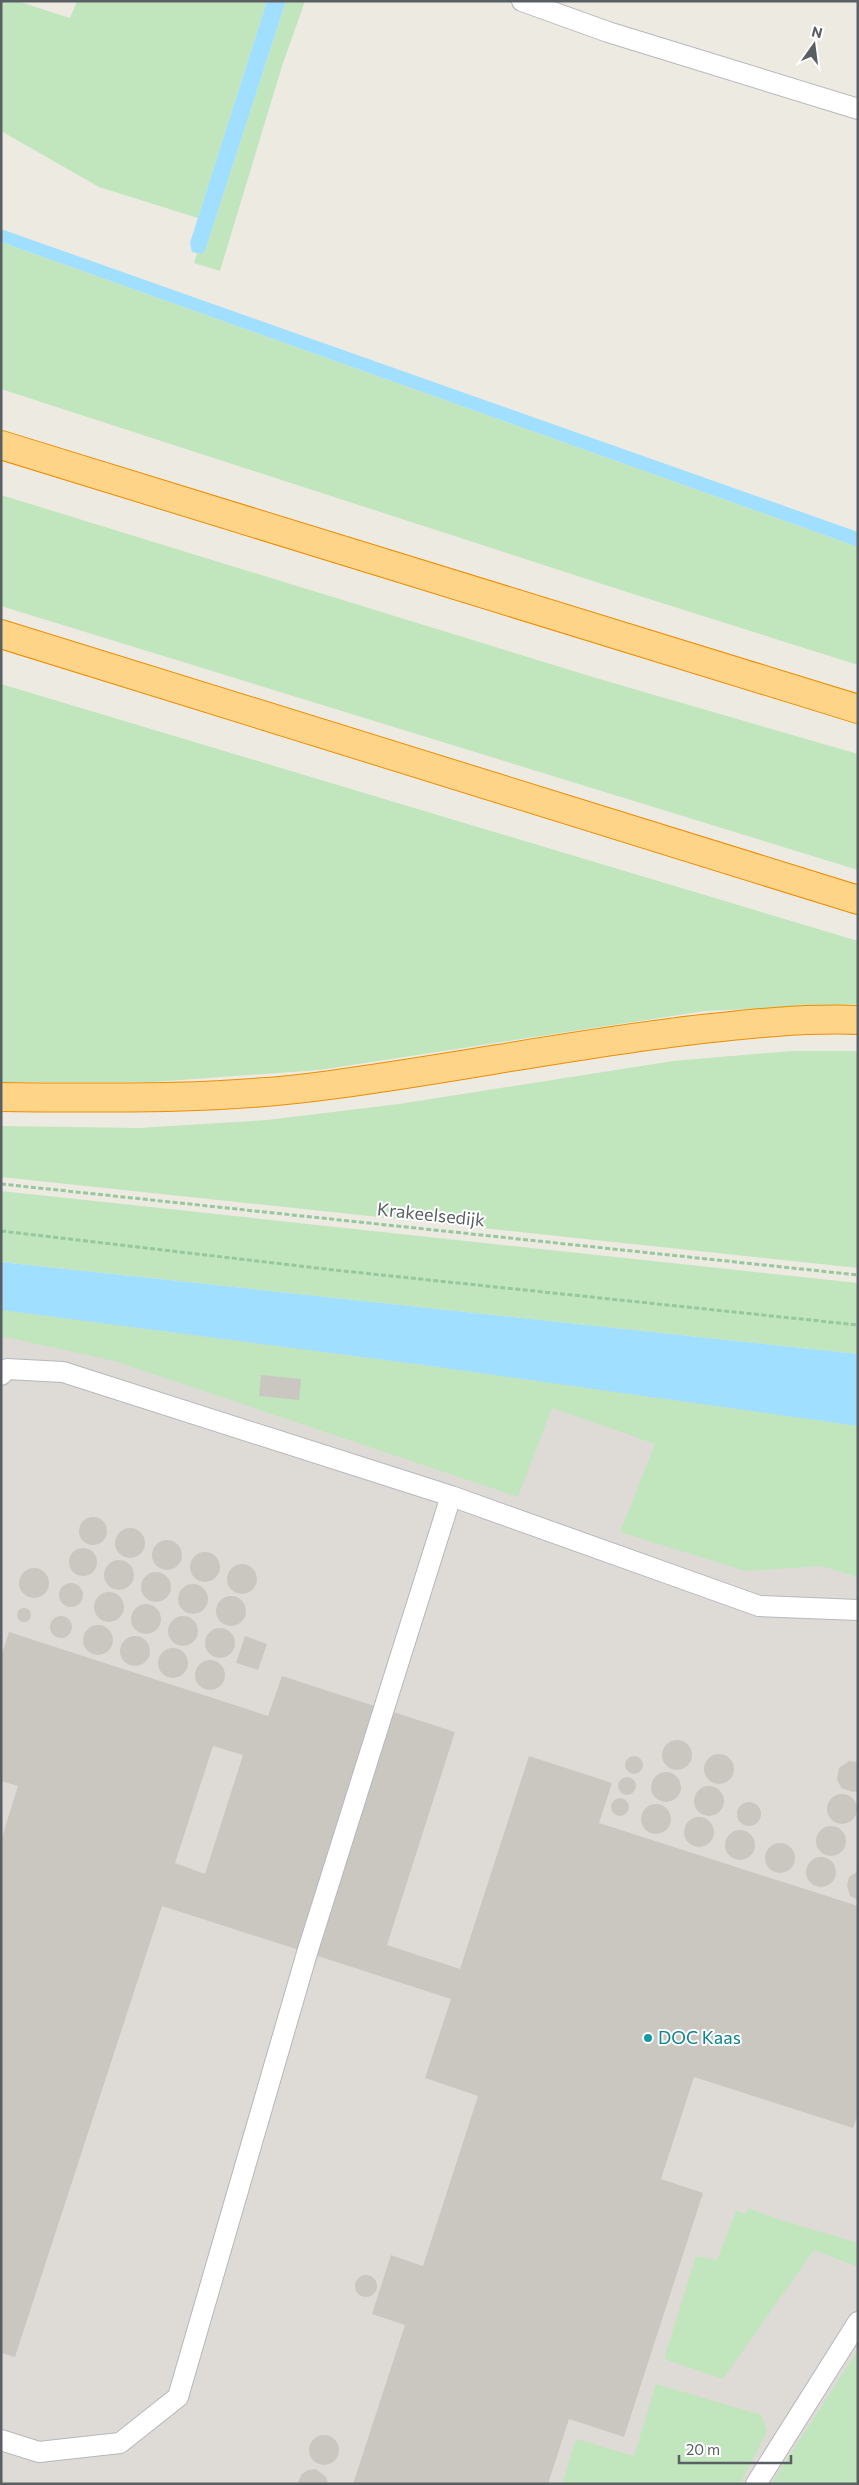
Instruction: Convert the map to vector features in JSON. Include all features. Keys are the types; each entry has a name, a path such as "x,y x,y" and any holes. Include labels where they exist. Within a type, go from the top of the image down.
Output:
{"highway":[{"path":"1,445 858,709"},
{"path":"1,634 858,900"},
{"path":"1,1098 211,1095 327,1086 440,1070 605,1040 758,1023 858,1020"}],"lane":[{"path":"522,1 608,32 858,109"},
{"path":"1,1375 7,1369 63,1372 451,1496 759,1606 858,1610"},
{"path":"1,2440 39,2452 120,2443 178,2397 307,1953 451,1496"},
{"path":"756,2484 858,2322"}],"path":[{"name":"Krakeelsedijk","path":"1,1184 858,1275"},
{"path":"1,1231 334,1270 858,1325"}],"shaded area":[{"path":"1,1287 858,1382 858,2484 1,2484"}],"green space":[{"path":"1,1 17,1 70,18 77,1 267,1 198,218 99,187 1,131"},
{"path":"286,1 305,1 282,66 220,271 194,263 197,253 202,254 205,251"},
{"path":"1,242 858,547 858,665 1,389"},
{"path":"1,495 596,678 858,754 858,870 1,606"},
{"path":"1,684 858,941 858,1004 705,1011 319,1070 153,1082 1,1082"},
{"path":"792,1051 858,1051 858,1268 1,1177 1,1126 139,1128 267,1120 399,1104 673,1061"},
{"path":"1,1191 858,1283 858,1354 1,1262"},
{"path":"1,1310 423,1365 858,1426 858,1577 821,1566 745,1571 620,1532 655,1444 552,1408 518,1497 114,1361 1,1336"},
{"path":"748,2208 858,2243 858,2267 814,2250 723,2379 664,2359 696,2256 717,2260 736,2211 746,2214"},
{"path":"858,2350 858,2484 771,2484"},
{"path":"656,2384 762,2415 767,2432 740,2484 562,2484 576,2439 634,2456"}],"water":[{"path":"267,1 286,1 205,251 202,254 192,252 190,243"},
{"path":"1,229 858,532 858,547 1,242"},
{"path":"1,1262 858,1354 858,1426 423,1365 1,1310"}],"building":[{"path":"261,1375 301,1379 299,1400 259,1396"},
{"path":"93,1517 103,1521 107,1531 103,1541 93,1545 83,1541 79,1531 83,1521"},
{"path":"130,1528 141,1532 145,1543 141,1554 130,1558 119,1554 115,1543 119,1532"},
{"path":"167,1540 178,1544 182,1555 178,1566 167,1570 156,1566 152,1555 156,1544"},
{"path":"83,1548 93,1552 97,1562 93,1572 83,1576 73,1572 69,1562 73,1552"},
{"path":"205,1552 216,1556 220,1567 216,1578 205,1582 194,1578 190,1567 194,1556"},
{"path":"119,1560 130,1564 134,1575 130,1586 119,1590 108,1586 104,1575 108,1564"},
{"path":"242,1564 253,1568 257,1579 253,1590 242,1594 231,1590 227,1579 231,1568"},
{"path":"34,1568 45,1572 49,1583 45,1594 34,1598 23,1594 19,1583 23,1572"},
{"path":"156,1572 167,1576 171,1587 167,1598 156,1602 145,1598 141,1587 145,1576"},
{"path":"71,1583 79,1587 83,1595 79,1603 71,1607 63,1603 59,1595 63,1587"},
{"path":"193,1584 204,1588 208,1599 204,1610 193,1614 182,1610 178,1599 182,1588"},
{"path":"109,1592 120,1596 124,1607 120,1618 109,1622 98,1618 94,1607 98,1596"},
{"path":"231,1596 242,1600 246,1611 242,1622 231,1626 220,1622 216,1611 220,1600"},
{"path":"146,1604 157,1608 161,1619 157,1630 146,1634 135,1630 131,1619 135,1608"},
{"path":"24,1608 29,1610 31,1615 29,1620 24,1622 19,1620 17,1615 19,1610"},
{"path":"61,1616 69,1619 72,1627 69,1635 61,1638 53,1635 50,1627 53,1619"},
{"path":"183,1616 194,1620 198,1631 194,1642 183,1646 172,1642 168,1631 172,1620"},
{"path":"98,1625 109,1629 113,1640 109,1651 98,1655 87,1651 83,1640 87,1629"},
{"path":"220,1628 231,1632 235,1643 231,1654 220,1658 209,1654 205,1643 209,1632"},
{"name":"DOC Kaas","path":"9,1632 268,1716 282,1676 455,1732 387,1945 460,1969 529,1756 612,1783 599,1823 858,1906 858,2114 853,2128 694,2077 661,2179 703,2193 624,2437 569,2419 548,2484 353,2484 405,2325 372,2314 391,2255 423,2266 478,2096 425,2078 451,1999 162,1906 15,2357 1,2353 1,1840 18,1786 1,1781 1,1657","holes":["213,1746 243,1755 205,1874 175,1863"]},
{"path":"135,1636 146,1640 150,1651 146,1662 135,1666 124,1662 120,1651 124,1640"},
{"path":"245,1636 267,1644 258,1670 236,1663"},
{"path":"173,1648 184,1652 188,1663 184,1674 173,1678 162,1674 158,1663 162,1652"},
{"path":"210,1660 221,1664 225,1675 221,1686 210,1690 199,1686 195,1675 199,1664"},
{"path":"677,1740 688,1744 692,1755 688,1766 677,1770 666,1766 662,1755 666,1744"},
{"path":"719,1754 730,1758 734,1769 730,1780 719,1784 708,1780 704,1769 708,1758"},
{"path":"630,1756 638,1756 643,1761 641,1772 630,1774 625,1769 625,1761"},
{"path":"849,1761 858,1762 858,1791 853,1792 841,1788 837,1779 839,1768"},
{"path":"666,1772 677,1776 681,1787 677,1798 666,1802 655,1798 651,1787 655,1776"},
{"path":"623,1777 631,1777 636,1782 634,1793 623,1795 618,1790 618,1782"},
{"path":"709,1786 720,1790 724,1801 720,1812 709,1816 698,1812 694,1801 698,1790"},
{"path":"842,1794 853,1798 857,1809 853,1820 842,1824 831,1820 827,1809 831,1798"},
{"path":"620,1798 627,1800 629,1807 627,1814 620,1816 613,1814 611,1807 613,1800"},
{"path":"749,1802 757,1806 761,1814 757,1822 749,1826 741,1822 737,1814 741,1806"},
{"path":"656,1804 667,1808 671,1819 667,1830 656,1834 645,1830 641,1819 645,1808"},
{"path":"699,1817 710,1821 714,1832 710,1843 699,1847 688,1843 684,1832 688,1821"},
{"path":"831,1826 842,1830 846,1841 842,1852 831,1856 820,1852 816,1841 820,1830"},
{"path":"740,1830 751,1834 755,1845 751,1856 740,1860 729,1856 725,1845 729,1834"},
{"path":"780,1843 791,1847 795,1858 791,1869 780,1873 769,1869 765,1858 769,1847"},
{"path":"821,1857 832,1861 836,1872 832,1883 821,1887 810,1883 806,1872 810,1861"},
{"path":"858,1871 858,1900 850,1896 847,1885 849,1877"},
{"path":"366,2275 374,2278 377,2286 374,2294 366,2297 358,2294 355,2286 358,2278"},
{"path":"324,2435 335,2439 339,2450 335,2461 324,2465 313,2461 309,2450 313,2439"},
{"path":"316,2469 326,2477 328,2484 297,2484 302,2474 308,2470"}],"place":[{"name":"DOC Kaas","path":"648,2038"}]}
